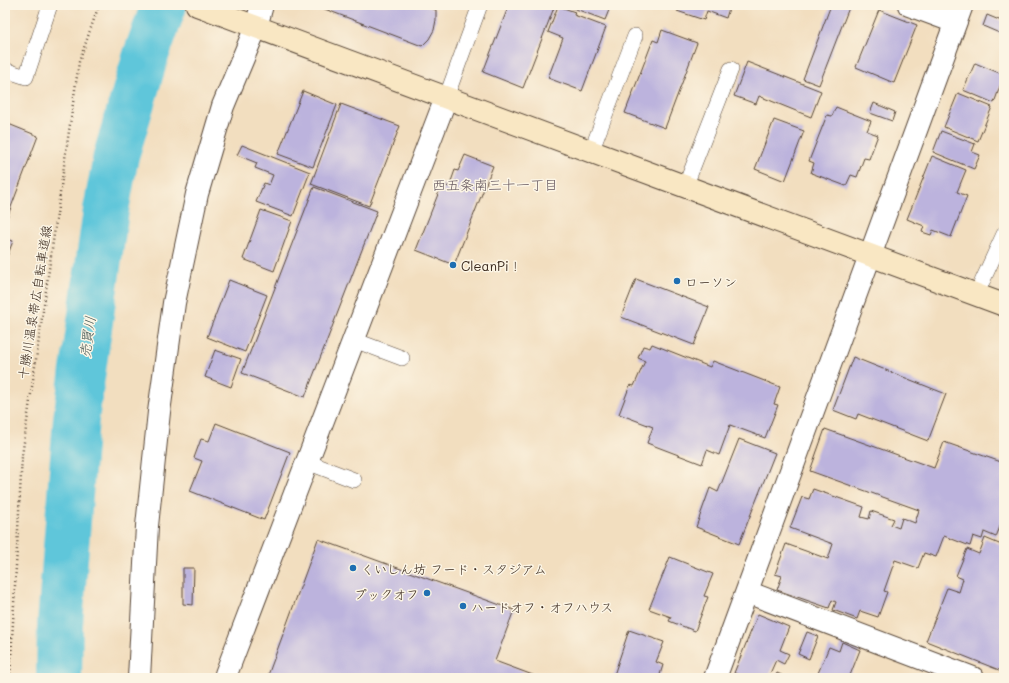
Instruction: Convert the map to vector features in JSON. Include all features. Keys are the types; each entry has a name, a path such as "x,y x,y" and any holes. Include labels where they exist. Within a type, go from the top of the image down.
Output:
{"street":[{"path":"196,5 1004,305"},
{"path":"139,678 147,526 174,302 197,194 223,106 252,26 262,5"},
{"path":"715,678 959,14 910,5"},
{"path":"227,678 226,674 446,98"},
{"path":"747,592 973,678"}],"lane":[{"path":"5,70 26,77 50,5"},
{"path":"446,98 480,5"},
{"path":"591,152 635,36"},
{"path":"685,187 732,69"},
{"path":"976,294 1004,234"},
{"path":"354,340 402,358"},
{"path":"307,462 354,480"}],"path":[{"name":"十勝川温泉帯広自転車道線","path":"10,678 22,456 79,62 99,5"}],"building":[{"path":"5,5 10,5 5,18"},
{"path":"314,5 424,5 436,10 436,20 434,30 429,39 422,46"},
{"path":"509,5 555,5 523,88 483,72"},
{"path":"565,5 611,5 605,20"},
{"path":"680,5 730,5 726,18 707,11 704,20 677,11"},
{"path":"831,5 850,5 819,85 803,79"},
{"path":"558,6 575,12 574,15 606,27 582,91 548,78 563,38 548,32"},
{"path":"879,10 917,25 894,83 856,67"},
{"path":"987,15 1004,22 1004,35 983,26"},
{"path":"662,30 697,43 665,128 625,113 653,40 658,42"},
{"path":"747,62 821,91 811,117 759,96 756,104 734,96"},
{"path":"975,63 1004,75 994,103 963,90"},
{"path":"303,91 337,105 313,167 278,154"},
{"path":"958,93 992,107 978,141 944,127"},
{"path":"874,103 895,112 892,121 870,113"},
{"path":"341,104 400,126 369,206 311,184"},
{"path":"836,107 871,121 867,131 878,135 869,159 864,158 857,177 851,175 846,186 811,173 814,163 809,161 827,115 832,116"},
{"path":"774,120 804,131 785,181 755,169"},
{"path":"6,123 38,136 5,223 5,125"},
{"path":"941,131 975,144 972,152 980,155 974,169 933,152"},
{"path":"242,145 310,172 293,216 256,202 264,183 269,185 273,175 255,168 257,163 237,155"},
{"path":"465,155 493,166 454,265 416,250 442,184 449,187 455,170 458,171"},
{"path":"932,156 966,170 957,192 967,196 951,237 933,230 931,235 922,232 924,226 907,219"},
{"path":"314,187 377,211 305,397 242,373"},
{"path":"261,210 292,221 274,271 243,259"},
{"path":"5,238 13,241 5,262"},
{"path":"636,279 709,307 694,345 621,317"},
{"path":"229,280 267,295 245,352 207,337"},
{"path":"652,344 710,367 713,361 780,387 774,404 778,405 765,438 730,425 719,455 707,450 702,464 647,443 653,427 619,414 630,385 634,386 645,361 638,358 643,346 650,348"},
{"path":"215,350 241,359 231,387 205,377"},
{"path":"853,357 946,394 928,441 858,414 856,419 833,410"},
{"path":"216,423 290,452 264,520 190,491 202,461 194,458 201,439 209,441"},
{"path":"825,429 934,468 944,442 1004,463 1004,516 996,537 984,532 982,539 973,536 970,546 944,536 936,557 924,553 918,568 895,560 884,591 887,592 878,617 860,611 857,619 833,610 836,602 832,600 829,608 777,590 782,576 775,574 786,544 828,559 833,544 790,528 802,497 809,499 813,489 864,507 861,517 869,519 871,511 894,519 891,525 899,528 902,518 915,523 919,510 810,471"},
{"path":"739,439 775,453 739,544 696,527 710,488 718,492"},
{"path":"985,538 1004,546 1004,672 926,641 947,588 959,592 963,579 956,576 967,549 979,554"},
{"path":"318,539 514,610 495,661 538,677 267,678"},
{"path":"670,557 713,574 704,596 708,597 695,631 669,621 671,617 649,609"},
{"path":"183,568 194,568 193,605 183,604"},
{"path":"758,614 789,627 780,650 789,654 784,664 776,660 768,678 747,678 734,673"},
{"path":"629,630 664,642 656,662 663,665 659,678 613,678"},
{"path":"807,632 818,636 809,659 798,654"},
{"path":"842,642 860,650 849,678 816,678 829,647 839,651"},
{"path":"777,673 788,678 775,678"}],"waterway":[{"name":"売買川","path":"59,678 60,624 76,419 106,210 116,156 146,55 164,5"}],"place":[{"name":"CleanPi！","path":"453,265"},
{"name":"ローソン","path":"677,281"},
{"name":"くいしん坊 フード・スタジアム","path":"353,568"},
{"name":"ブックオフ","path":"427,593"},
{"name":"ハードオフ・オフハウス","path":"463,606"}],"district":[{"name":"西五条南三十一丁目","path":"495,184"}]}
